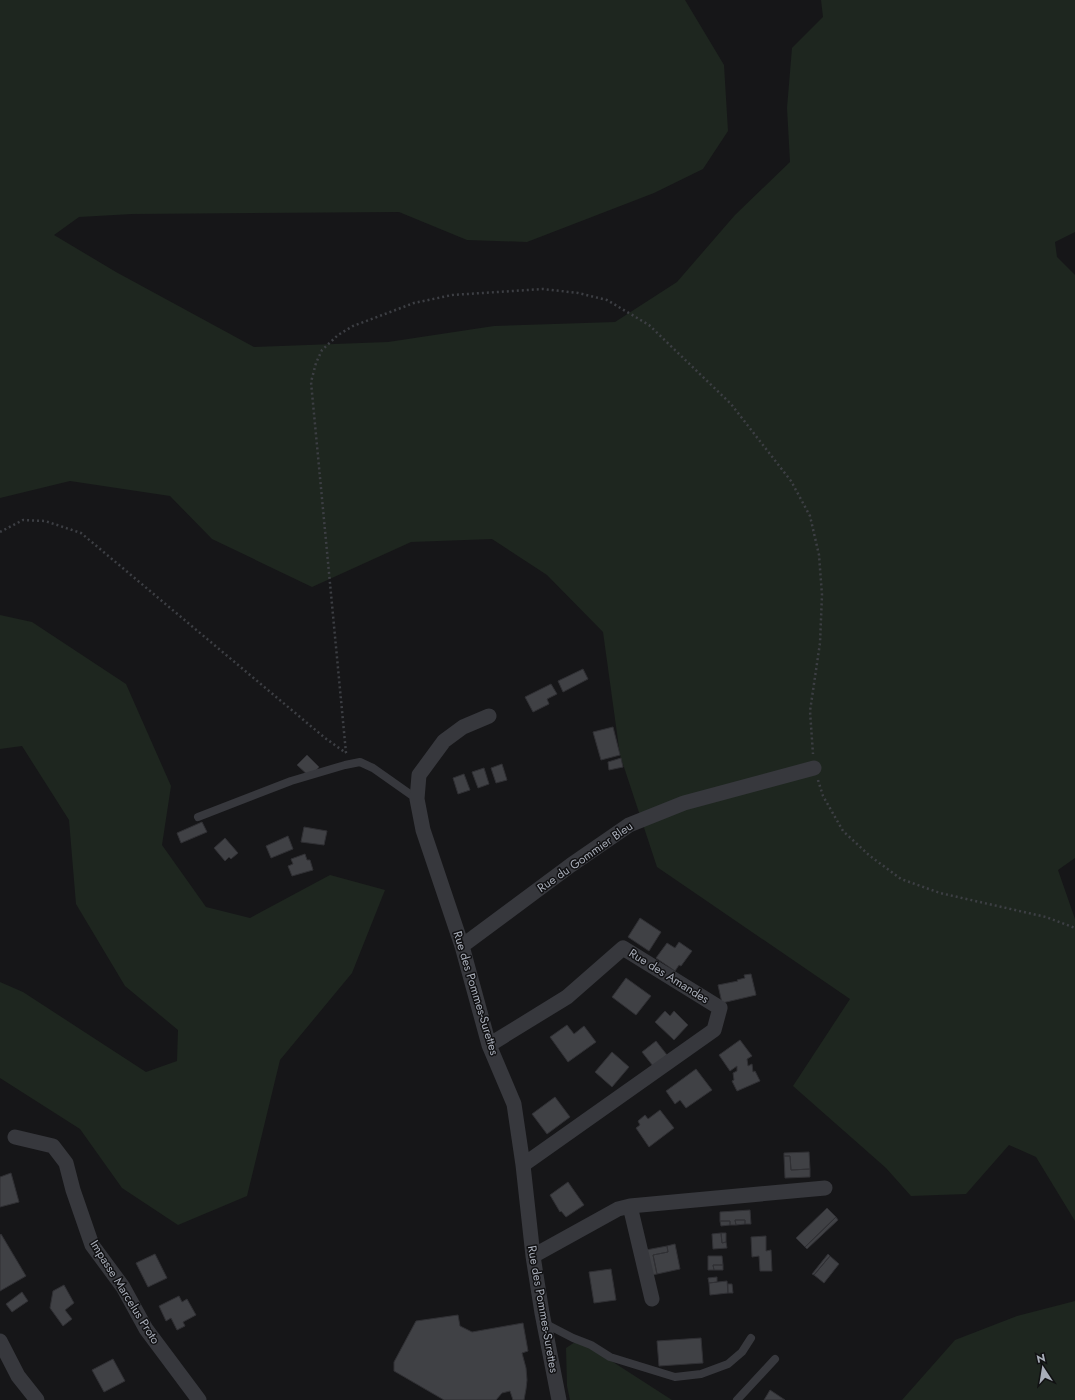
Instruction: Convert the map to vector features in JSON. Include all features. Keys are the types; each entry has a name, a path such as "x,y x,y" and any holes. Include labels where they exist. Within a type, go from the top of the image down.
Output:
{"street":[{"name":"Rue des Pommes-Surettes","path":"489,716 463,727 444,741 419,775 417,798 423,830 462,946 489,1045 514,1104 524,1165 533,1256 544,1323 560,1400"},
{"name":"Rue du Gommier Bleu","path":"462,946 629,825 684,803 814,768"},
{"name":"Rue des Amandes","path":"489,1045 567,997 623,948 720,1008 714,1030 524,1165"},
{"name":"Impasse Marcelus Proto","path":"15,1137 53,1146 66,1163 73,1190 92,1245 123,1288 146,1329 199,1400"},
{"path":"533,1256 618,1209 630,1206 825,1188"},
{"path":"630,1206 652,1299"},
{"path":"0,1341 18,1376 38,1400"}],"lane":[{"path":"198,817 291,781 360,762 373,768 417,798"},
{"path":"544,1323 573,1338 591,1345 610,1357 674,1377 701,1374 728,1364 742,1352 751,1338"},
{"path":"737,1400 775,1359"}],"path":[{"path":"346,753 312,382 316,363 322,350 338,335 354,326 414,303 452,294 542,289 578,293 607,300 649,325 731,404 791,481 810,516 819,555 822,595 820,643 810,711 814,768 823,796 843,831 870,856 901,879 940,893 1046,917 1075,928"},
{"path":"0,532 23,520 44,521 81,533 325,738 360,762"}],"shaded area":[{"path":"0,0 685,0 724,65 728,131 703,169 654,193 527,242 467,240 399,212 132,214 79,217 54,235 116,272 254,347 388,342 494,326 615,322 677,282 735,215 790,162 787,108 792,48 823,17 821,0 1075,0 1075,232 1055,242 1057,257 1075,275 1075,858 1058,870 1075,919 1075,1221 1036,1157 1009,1145 966,1194 911,1196 886,1168 793,1086 850,999 657,867 620,755 603,632 547,575 492,539 411,542 312,587 212,539 170,496 70,481 0,498"},
{"path":"0,615 32,622 126,684 171,786 162,845 206,907 250,918 330,875 385,890 352,973 280,1060 247,1196 178,1225 122,1188 80,1129 0,1078 0,982 23,992 146,1072 177,1061 178,1030 125,986 76,904 69,820 22,746 0,749"},
{"path":"1075,1301 1075,1400 902,1400 955,1340 1017,1316"},
{"path":"575,1342 582,1342 672,1400 570,1400 567,1386 566,1348"}],"building":[{"path":"583,669 588,679 563,692 558,681"},
{"path":"551,684 557,694 547,699 549,704 533,712 525,697"},
{"path":"613,727 620,755 601,760 593,732"},
{"path":"307,755 319,767 310,777 297,765"},
{"path":"621,758 623,767 609,770 608,762"},
{"path":"502,764 507,780 496,783 491,768"},
{"path":"484,768 489,784 478,788 472,772"},
{"path":"464,774 470,790 458,794 453,778"},
{"path":"202,822 207,832 181,843 177,833"},
{"path":"304,827 327,831 324,845 301,842"},
{"path":"288,836 293,849 271,858 266,846"},
{"path":"225,838 238,853 231,859 229,857 225,861 214,848"},
{"path":"305,854 307,860 310,860 313,870 292,876 288,866 293,864 291,859"},
{"path":"640,918 661,932 649,951 628,937"},
{"path":"679,942 692,951 681,966 679,965 675,971 656,958 667,943 675,948"},
{"path":"751,974 756,995 722,1003 718,985 738,981 737,980 745,978 744,975"},
{"path":"626,978 651,996 636,1015 612,997"},
{"path":"665,1011 670,1016 674,1011 688,1025 674,1040 655,1022"},
{"path":"567,1025 574,1034 584,1026 596,1042 568,1062 550,1037"},
{"path":"740,1040 752,1056 747,1059 748,1066 752,1064 753,1072 755,1071 760,1081 737,1091 732,1081 734,1080 733,1073 737,1071 737,1066 730,1071 719,1055"},
{"path":"656,1041 667,1055 653,1066 642,1052"},
{"path":"612,1052 629,1067 612,1087 595,1072"},
{"path":"696,1069 712,1090 686,1108 680,1100 675,1104 666,1091"},
{"path":"555,1097 570,1117 547,1134 532,1114"},
{"path":"660,1110 674,1128 649,1147 636,1128 640,1125 638,1121 645,1115 648,1119"},
{"path":"809,1152 810,1169 791,1170 790,1156 784,1156 784,1153"},
{"path":"784,1156 790,1156 791,1170 810,1169 810,1177 785,1178"},
{"path":"11,1173 19,1202 0,1207 0,1177"},
{"path":"568,1182 584,1205 566,1217 561,1211 560,1212 550,1195"},
{"path":"827,1208 836,1217 805,1247 796,1238"},
{"path":"750,1210 751,1224 745,1224 745,1220 735,1220 736,1225 730,1225 730,1221 720,1221 720,1212"},
{"path":"836,1217 838,1220 807,1249 805,1247"},
{"path":"735,1220 745,1220 745,1224 736,1225"},
{"path":"720,1221 730,1221 730,1225 721,1226"},
{"path":"721,1233 726,1233 726,1242 722,1243"},
{"path":"721,1233 722,1243 726,1242 727,1248 713,1249 712,1234"},
{"path":"1,1234 26,1276 0,1291 0,1235"},
{"path":"766,1236 766,1251 771,1250 772,1271 760,1271 759,1256 752,1257 751,1237"},
{"path":"675,1244 680,1269 657,1274 653,1255 668,1252 667,1246"},
{"path":"667,1246 668,1252 653,1255 657,1274 651,1275 646,1250"},
{"path":"155,1254 167,1278 148,1287 136,1263"},
{"path":"828,1254 830,1256 814,1275 812,1274"},
{"path":"708,1256 722,1256 723,1265 713,1265 714,1270 708,1270"},
{"path":"830,1256 839,1264 824,1283 814,1275"},
{"path":"713,1265 723,1265 723,1270 714,1270"},
{"path":"611,1269 616,1300 594,1303 589,1272"},
{"path":"717,1277 717,1282 709,1283 708,1278"},
{"path":"727,1281 728,1293 710,1295 709,1283"},
{"path":"728,1284 732,1284 733,1293 728,1293"},
{"path":"64,1285 74,1303 65,1310 72,1319 63,1326 50,1308 53,1291"},
{"path":"22,1292 28,1301 12,1312 6,1304"},
{"path":"179,1296 182,1302 187,1299 196,1315 183,1322 185,1326 177,1330 171,1318 166,1321 159,1306"},
{"path":"458,1315 460,1326 472,1332 523,1323 528,1351 522,1353 526,1368 527,1380 524,1400 513,1400 510,1391 502,1393 496,1400 444,1400 394,1371 394,1362 416,1321"},
{"path":"701,1338 703,1363 659,1366 657,1341"},
{"path":"113,1359 125,1381 104,1392 92,1370"},
{"path":"770,1390 785,1400 764,1400"}]}
